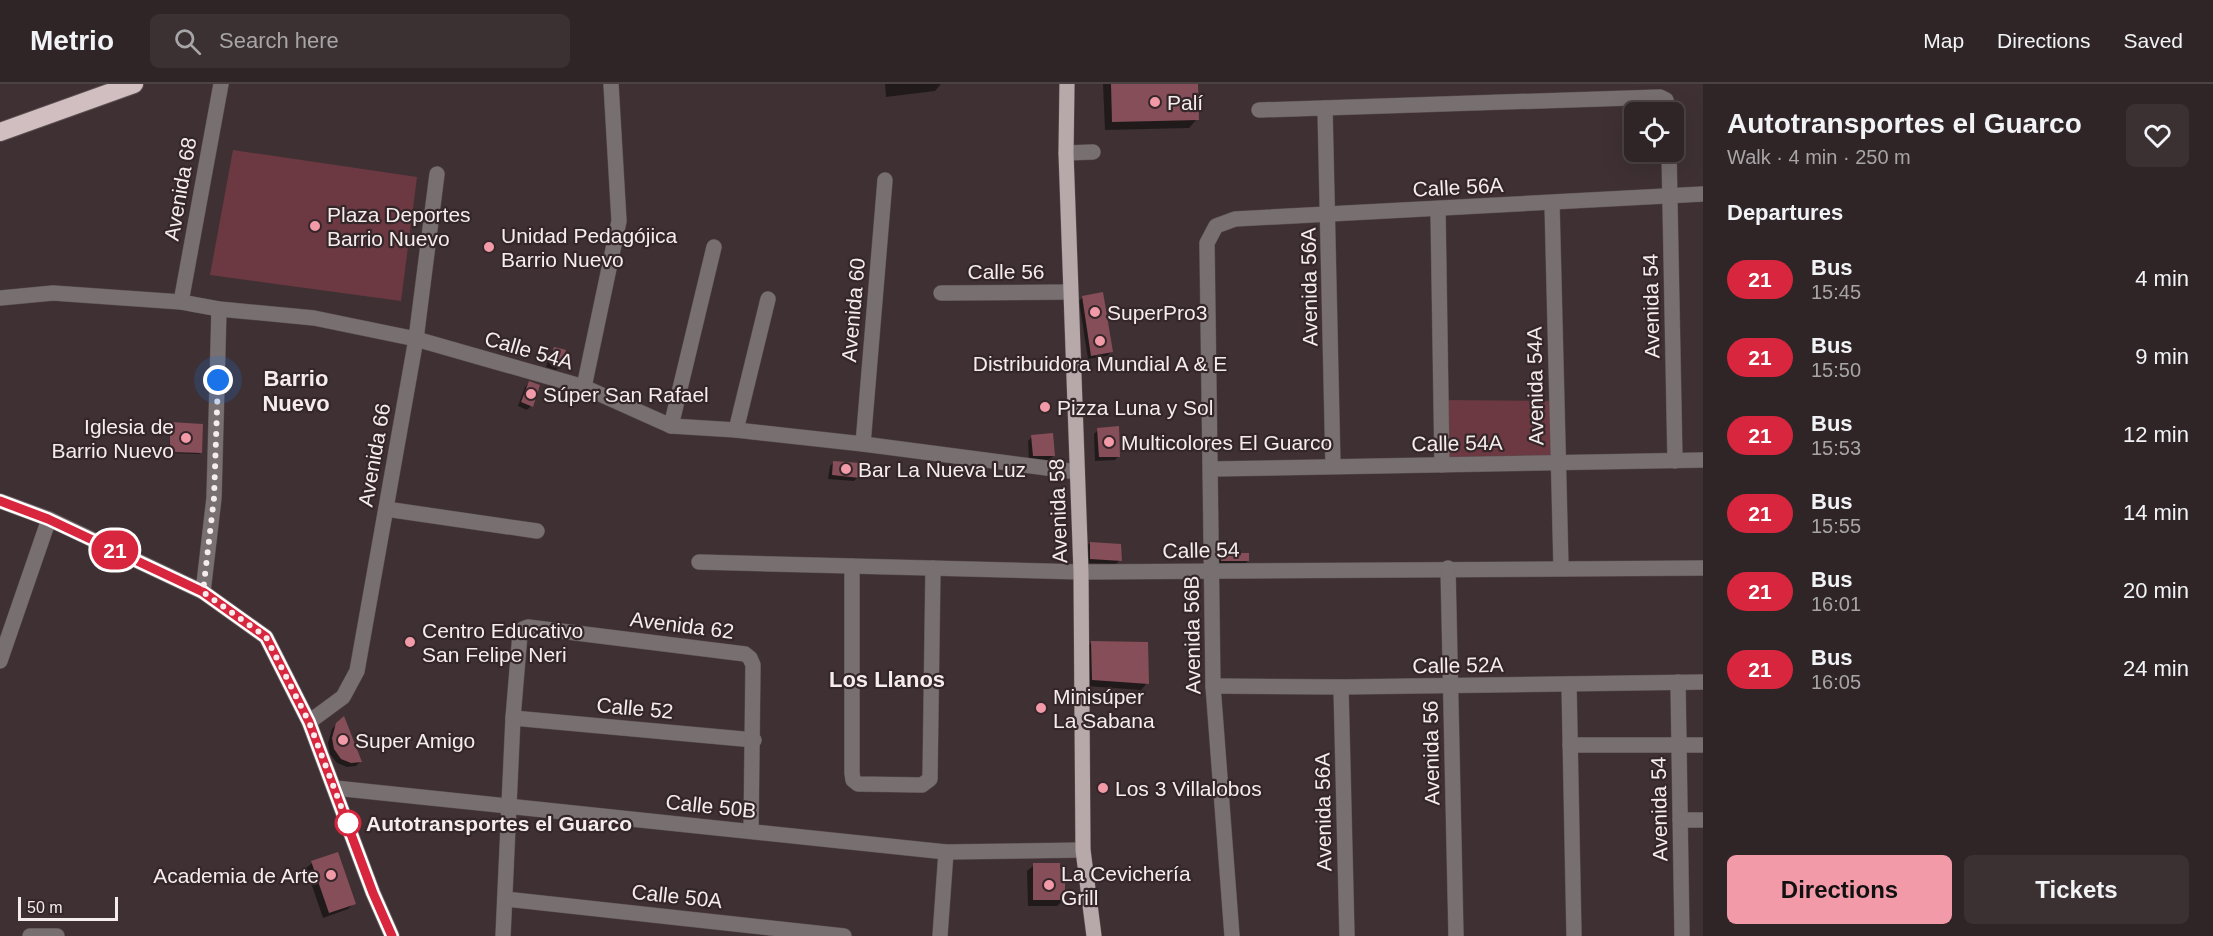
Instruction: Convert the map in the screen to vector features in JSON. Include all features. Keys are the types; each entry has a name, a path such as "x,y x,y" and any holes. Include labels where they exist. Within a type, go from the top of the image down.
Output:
{"highway":[{"path":"0,132 134,84"}],"main road":[{"name":"Avenida 58","path":"1067,84 1066,153 1081,572 1083,849 1094,936"}],"street":[{"name":"Avenida 68","path":"181,303 221,84"},
{"path":"584,387 619,221 611,84"},
{"path":"1258,110 1660,97 1664,102"},
{"name":"Avenida 56A","path":"1325,108 1333,466"},
{"path":"1066,153 1093,152"},
{"name":"Avenida 54","path":"1669,162 1675,461"},
{"name":"Avenida 66","path":"309,722 343,697 357,671 416,339 437,174"},
{"name":"Avenida 60","path":"863,444 885,180"},
{"name":"Calle 56A","path":"1216,226 1234,219 1329,216 1703,194"},
{"name":"Avenida 54A","path":"1552,203 1560,567"},
{"path":"1438,210 1442,465"},
{"name":"Avenida 56B","path":"1216,226 1207,243 1213,686 1232,936"},
{"path":"671,426 714,247"},
{"name":"Calle 56","path":"941,293 1070,292"},
{"name":"Calle 54A","path":"0,298 53,293 181,303 314,318 416,339 584,387 671,426 736,430 863,444 1077,472"},
{"path":"736,430 768,299"},
{"path":"203,592 214,498 219,309"},
{"name":"Calle 54A","path":"1211,469 1703,460"},
{"path":"0,501 48,519 203,592 266,637 309,722 373,893 392,936"},
{"path":"386,508 537,531"},
{"path":"0,662 48,519"},
{"name":"Calle 54","path":"699,562 1081,572 1560,567 1703,568"},
{"path":"852,566 853,780 858,784 922,785 930,779 933,568"},
{"name":"Avenida 56","path":"1448,568 1456,936"},
{"name":"Avenida 62","path":"503,936 513,718 520,634 523,629 528,627 745,654 750,658 753,665 754,740 751,831"},
{"name":"Avenida 54","path":"1678,682 1682,936"},
{"name":"Calle 52A","path":"1213,686 1341,687 1703,682"},
{"path":"1569,684 1574,936"},
{"name":"Avenida 56A","path":"1341,687 1347,936"},
{"name":"Calle 52","path":"513,718 754,740"},
{"path":"1570,745 1703,745"},
{"name":"Calle 50B","path":"335,788 946,852 1083,849"},
{"path":"1680,820 1703,820"},
{"path":"940,936 946,852"},
{"name":"Calle 50A","path":"505,899 844,936"},
{"path":"30,936 57,936"}],"shaded area":[{"name":"Plaza Deportes Barrio Nuevo","path":"233,150 417,177 401,301 210,275"},
{"path":"1441,400 1556,401 1558,463 1442,465"}],"building":[{"name":"Palí","path":"1111,84 1198,84 1199,120 1112,122"},
{"path":"1103,292 1113,352 1091,356 1082,296"},
{"path":"554,347 566,350 561,367 549,363"},
{"name":"Súper San Rafael","path":"529,381 540,385 533,407 521,402"},
{"name":"Iglesia de Barrio Nuevo","path":"170,422 203,424 202,453 170,452"},
{"name":"Multicolores El Guarco","path":"1119,426 1120,457 1099,457 1097,428"},
{"path":"1053,433 1055,456 1033,456 1031,435"},
{"name":"Bar La Nueva Luz","path":"833,461 861,463 860,478 832,475"},
{"path":"1090,542 1121,544 1122,561 1090,559"},
{"path":"1221,553 1249,553 1249,561 1221,561"},
{"path":"1091,641 1148,642 1149,684 1092,680"},
{"name":"Super Amigo","path":"344,716 362,762 351,763 341,759 334,749 332,738 336,723"},
{"name":"Academia de Arte","path":"338,852 356,904 329,913 311,861"},
{"name":"La Cevichería Grill","path":"1033,863 1060,863 1060,869 1065,869 1065,900 1033,900"}],"bus line":[{"name":"21","path":"0,501 48,519 203,592 266,637 309,722 373,893 392,936"}],"place":[{"name":"Palí","path":"1155,102"},
{"name":"Plaza Deportes Barrio Nuevo","path":"315,226"},
{"name":"Unidad Pedagójica Barrio Nuevo","path":"489,247"},
{"name":"SuperPro3","path":"1095,312"},
{"name":"Distribuidora Mundial A & E","path":"1100,341"},
{"name":"Súper San Rafael","path":"531,394"},
{"name":"Pizza Luna y Sol","path":"1045,407"},
{"name":"Iglesia de Barrio Nuevo","path":"186,438"},
{"name":"Multicolores El Guarco","path":"1109,442"},
{"name":"Bar La Nueva Luz","path":"846,469"},
{"name":"Centro Educativo San Felipe Neri","path":"410,642"},
{"name":"Minisúper La Sabana","path":"1041,708"},
{"name":"Super Amigo","path":"343,740"},
{"name":"Los 3 Villalobos","path":"1103,788"},
{"name":"Autotransportes el Guarco","path":"348,823"},
{"name":"Academia de Arte","path":"331,875"},
{"name":"La Cevichería Grill","path":"1049,885"}],"district":[{"name":"Barrio Nuevo","path":"296,390"},
{"name":"Los Llanos","path":"887,679"}],"route":[{"path":"218,380 214,498 203,592 266,637 309,722 350,830 348,823"}]}
